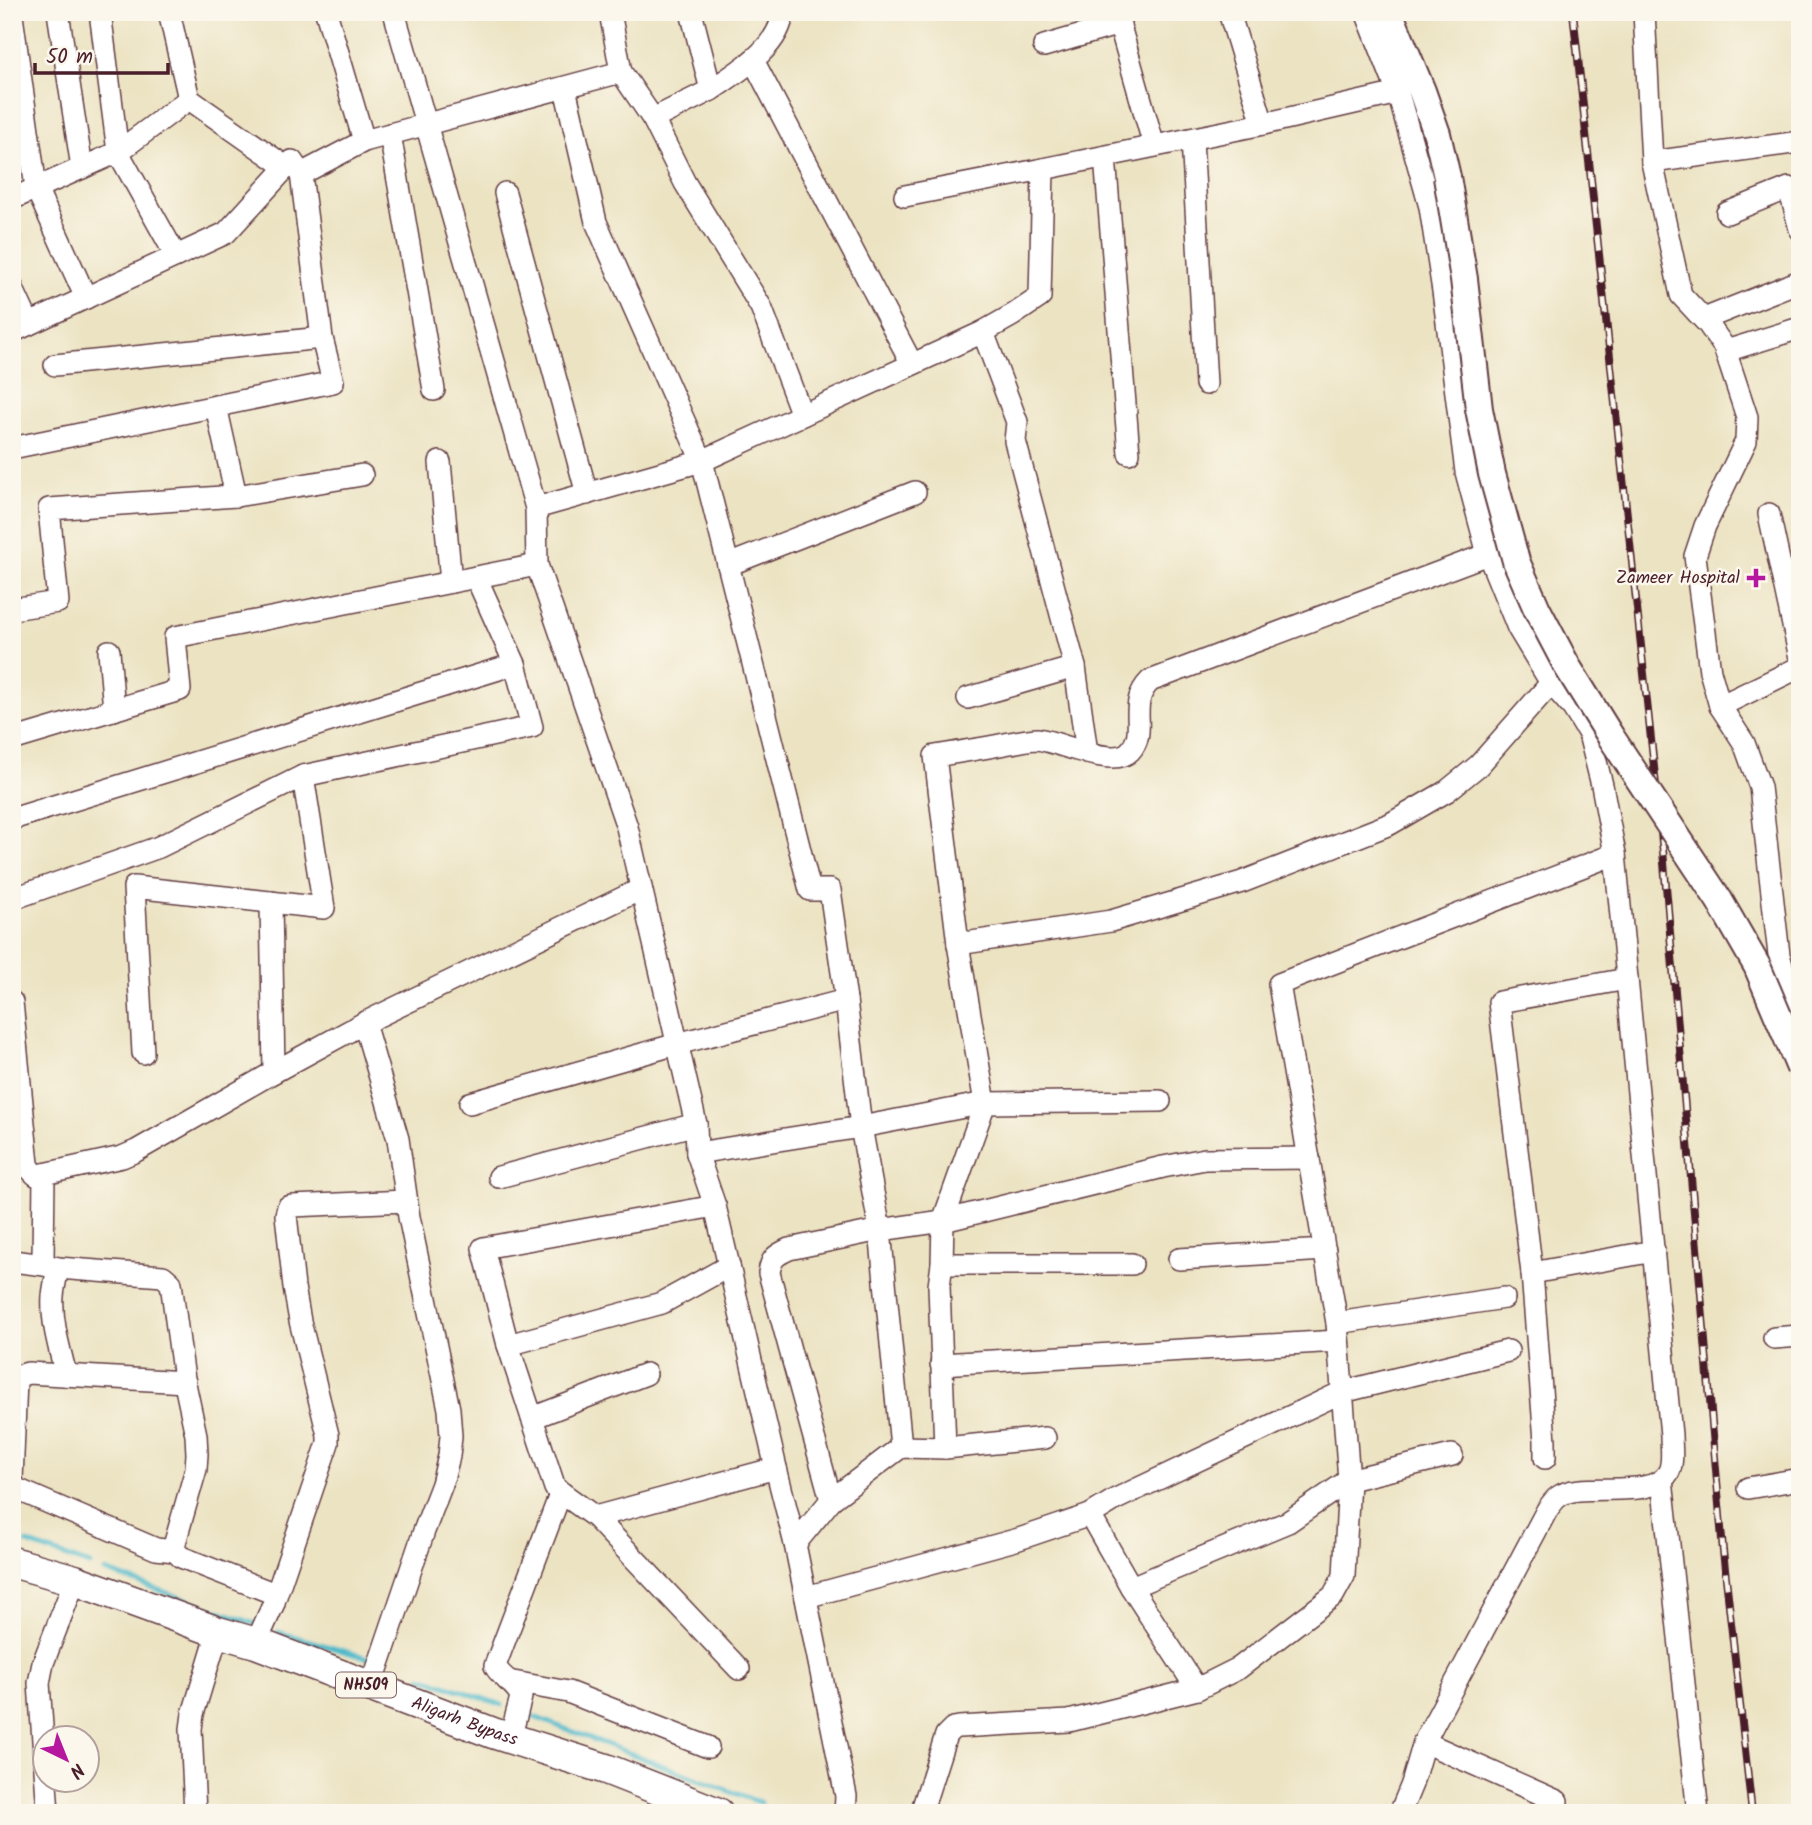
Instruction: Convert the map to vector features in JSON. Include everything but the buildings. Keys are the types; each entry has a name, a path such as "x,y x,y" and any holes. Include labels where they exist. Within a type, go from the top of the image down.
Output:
{"highway":[{"name":"Aligarh Bypass","path":"12,1562 75,1580 256,1643 510,1739 606,1769 718,1813"}],"main road":[{"path":"1389,12 1437,134 1447,177 1464,279 1479,409 1492,474 1516,561 1567,666 1719,900 1757,966 1800,1069"}],"street":[{"path":"58,12 82,168"},
{"path":"100,12 117,152 176,256"},
{"path":"12,448 333,382 322,338 294,170 189,99 169,12"},
{"path":"326,12 364,141"},
{"path":"394,12 536,508 537,565 627,827 696,1124 697,1153 715,1206 795,1544 846,1796 845,1813"},
{"path":"610,12 621,72 653,119 685,183 761,307 802,415"},
{"path":"691,12 710,90"},
{"path":"653,119 710,90 753,60 772,41 783,12"},
{"path":"1229,12 1263,124"},
{"path":"1366,12 1398,93 1430,207 1466,472 1488,554 1518,628 1550,684 1573,708 1589,734 1602,785 1615,854 1671,1435 1669,1473 1662,1480 1644,1488 1573,1491 1559,1496 1547,1510 1424,1742 1400,1813"},
{"path":"1643,12 1652,162 1681,295 1704,319 1726,351 1748,417 1746,441 1705,526 1695,556 1710,671 1720,706 1744,743 1760,787 1779,955 1793,983 1800,1028"},
{"path":"12,16 36,188 86,298"},
{"path":"1044,46 1118,18 1154,146"},
{"path":"753,60 912,365"},
{"path":"12,286 21,328 226,233 294,170 364,141 621,72"},
{"path":"565,88 596,222 702,461 810,890 830,890 861,1127 880,1230 901,1447"},
{"path":"905,196 1192,139 1398,93"},
{"path":"12,198 117,152 189,99"},
{"path":"390,134 434,390"},
{"path":"1192,139 1206,384"},
{"path":"1652,162 1800,142"},
{"path":"1105,157 1129,453"},
{"path":"536,508 702,461 983,332 1040,297 1043,169"},
{"path":"1727,213 1789,188 1800,229"},
{"path":"505,193 587,494"},
{"path":"1704,319 1800,281"},
{"path":"1726,351 1800,328"},
{"path":"983,332 1017,422 1015,441 1075,667 1087,753"},
{"path":"55,365 322,338"},
{"path":"216,406 236,496"},
{"path":"440,462 451,582"},
{"path":"12,609 58,602 49,509 236,496 362,475"},
{"path":"728,565 915,492"},
{"path":"1769,514 1800,658"},
{"path":"945,1448 939,1286 943,1221 985,1103 958,944 935,756 1036,739 1087,753 1117,757 1129,753 1138,740 1138,701 1142,688 1150,681 1488,554"},
{"path":"12,740 180,690 175,637 537,565"},
{"path":"12,899 159,847 303,776 532,727 515,664 476,577"},
{"path":"109,651 114,709"},
{"path":"12,820 515,664"},
{"path":"968,698 1075,667"},
{"path":"1720,706 1800,667"},
{"path":"958,944 1111,921 1242,882 1390,824 1447,791 1479,765 1550,684"},
{"path":"143,1054 134,887 324,908 303,776"},
{"path":"921,1813 946,1735 953,1728 1069,1721 1197,1689 1239,1668 1334,1595 1345,1576 1349,1480 1337,1332 1279,984 1615,854"},
{"path":"12,1003 28,1164 36,1175 44,1174 122,1157 136,1151 364,1023 641,888"},
{"path":"271,902 274,1072"},
{"path":"1545,1458 1532,1273 1499,1002 1627,979"},
{"path":"470,1103 677,1044 846,1000"},
{"path":"364,1023 398,1139 406,1201 449,1409 450,1446 442,1484 371,1686"},
{"path":"697,1153 861,1127 985,1103 1160,1101"},
{"path":"499,1177 696,1124"},
{"path":"831,1500 769,1273 771,1262 778,1254 789,1249 880,1230 943,1221 1205,1159 1310,1158"},
{"path":"44,1174 43,1260 51,1266 55,1329 66,1375"},
{"path":"256,1643 274,1603 328,1443 298,1310 286,1215 288,1207 406,1201"},
{"path":"715,1206 483,1248 508,1345 555,1488 595,1517 740,1669"},
{"path":"1179,1259 1325,1250"},
{"path":"1532,1273 1654,1251"},
{"path":"12,1261 163,1276 167,1279 173,1288 197,1454 196,1469 174,1546 175,1551 181,1557 270,1592 275,1599"},
{"path":"942,1264 1132,1264"},
{"path":"508,1345 662,1303 729,1266"},
{"path":"941,1364 1337,1332 1504,1298"},
{"path":"1774,1338 1800,1336"},
{"path":"806,1597 1019,1539 1090,1514 1116,1499 1342,1392 1508,1351"},
{"path":"12,1480 18,1373 185,1382"},
{"path":"532,1418 646,1374"},
{"path":"795,1544 831,1500 901,1447 945,1448 1045,1438"},
{"path":"1131,1587 1288,1522 1349,1480 1452,1455"},
{"path":"595,1517 776,1468"},
{"path":"1748,1488 1800,1479"},
{"path":"1662,1480 1699,1813"},
{"path":"12,1488 156,1549 175,1551"},
{"path":"510,1739 520,1692 495,1666 561,1493"},
{"path":"1090,1514 1131,1587 1197,1689"},
{"path":"48,1813 39,1683 43,1663 75,1580"},
{"path":"195,1813 191,1729 193,1714 219,1632"},
{"path":"508,1681 568,1692 708,1747"},
{"path":"1424,1742 1557,1801"}],"waterway":[{"path":"27,1543 90,1565"},
{"path":"105,1571 256,1624"},
{"path":"278,1632 375,1660"},
{"path":"422,1677 502,1705"},
{"path":"529,1715 761,1803"}],"railway":[{"path":"1573,12 1663,851 1723,1551 1752,1813"}],"place":[{"name":"Zameer Hospital","path":"1756,578"}]}
